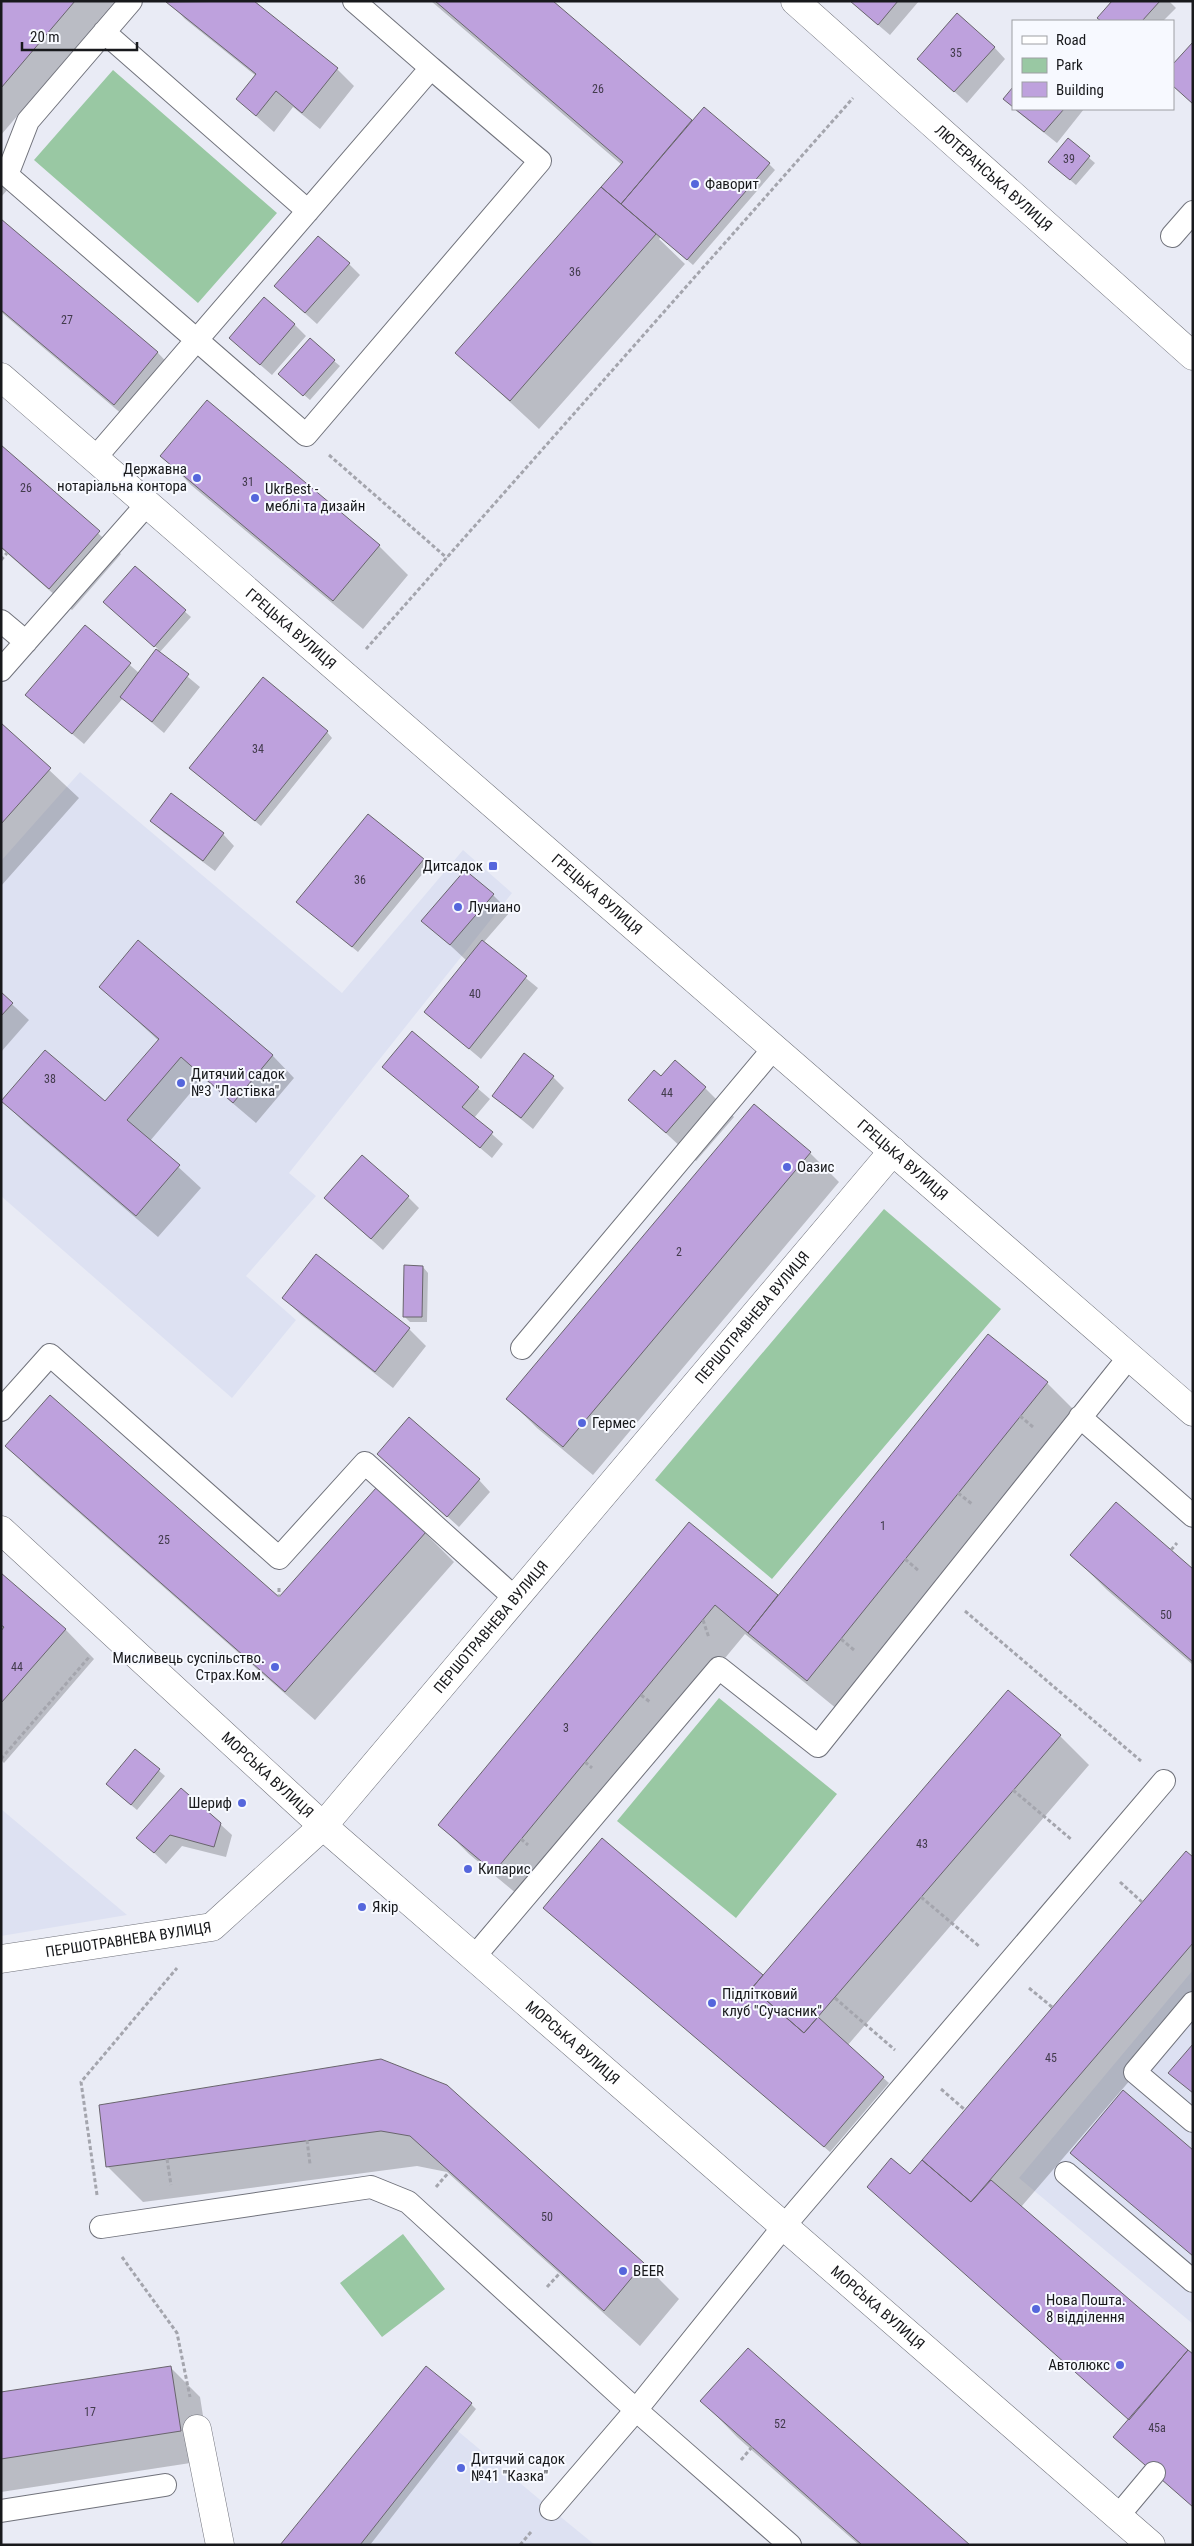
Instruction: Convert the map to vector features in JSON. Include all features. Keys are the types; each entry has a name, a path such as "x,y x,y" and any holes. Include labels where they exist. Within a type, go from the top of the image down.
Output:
{"street":[{"name":"ЛЮТЕРАНСЬКА ВУЛИЦЯ","path":"796,2 1193,356"},
{"name":"ГРЕЦЬКА ВУЛИЦЯ","path":"1,377 1193,1412"},
{"name":"ПЕРШОТРАВНЕВА ВУЛИЦЯ","path":"1,1959 212,1927 323,1826 893,1151"},
{"name":"МОРСЬКА ВУЛИЦЯ","path":"1,1530 323,1826 1151,2545"},
{"path":"197,2429 220,2545"}],"lane":[{"path":"131,1 28,121 7,175 306,435 540,161 354,1"},
{"path":"104,32 308,211"},
{"path":"95,458 430,68"},
{"path":"1172,236 1193,212"},
{"path":"1,670 148,503"},
{"path":"1,621 26,642"},
{"path":"522,1348 774,1048"},
{"path":"1,1410 50,1355 279,1558 365,1463 515,1598"},
{"path":"474,1957 719,1668 818,1746 1129,1356"},
{"path":"1080,1417 1193,1516"},
{"path":"550,2509 636,2410 784,2226 1164,1780"},
{"path":"1193,2003 1135,2072 1193,2120"},
{"path":"1066,2173 1193,2281"},
{"path":"101,2227 371,2187 408,2202 636,2410 790,2545"},
{"path":"1118,2516 1154,2473"},
{"path":"1,2511 165,2484"}],"path":[{"path":"345,674 875,73"},
{"path":"306,435 447,558"},
{"path":"1,560 8,553"},
{"path":"941,1591 1164,1780"},
{"path":"1,1759 111,1631"},
{"path":"197,2429 177,2334 101,2227 81,2082 212,1927"}],"shaded area":[{"name":"Дитячий садок №3 \"Ластівка\"","path":"80,772 342,993 463,850 512,893 289,1173 316,1196 246,1276 296,1320 232,1398 1,1196 1,861"},
{"path":"1,1809 127,1915 1,1936"},
{"path":"1193,1970 1193,2324 1019,2178"},
{"name":"Дитячий садок №41 \"Казка\"","path":"453,2427 551,2509 595,2545 360,2545"}],"green space":[{"path":"113,70 277,213 198,303 34,160"},
{"path":"884,1209 1001,1309 772,1579 655,1480"},
{"path":"719,1698 837,1794 736,1918 617,1821"},
{"path":"403,2234 445,2289 382,2337 340,2283"}],"building":[{"path":"1,1 75,1 1,88"},
{"path":"254,1 338,68 302,113 276,91 256,116 236,99 256,74 166,2"},
{"path":"435,1 553,1 692,120 621,204 601,187 623,162"},
{"path":"850,1 898,1 878,25"},
{"path":"1112,1 1160,1 1143,20 1100,20 1097,18"},
{"path":"957,13 995,47 954,92 917,59"},
{"path":"1193,42 1193,104 1174,87 1174,63"},
{"path":"1012,88 1012,106 1003,99"},
{"name":"Фаворит","path":"704,107 770,163 687,260 621,204"},
{"path":"1016,110 1063,110 1044,132"},
{"path":"1068,138 1090,156 1070,180 1048,162"},
{"path":"601,187 656,234 510,401 455,353"},
{"path":"1,219 158,352 114,405 1,310"},
{"path":"318,236 350,263 305,313 274,286"},
{"path":"264,297 295,324 260,365 229,338"},
{"path":"310,338 335,360 303,396 278,374"},
{"path":"207,400 380,545 333,601 160,456"},
{"path":"1,445 100,531 49,589 1,547"},
{"path":"135,566 186,610 154,647 103,602"},
{"path":"85,625 131,663 72,734 25,695"},
{"path":"156,649 189,674 152,722 120,697"},
{"path":"263,677 328,731 255,821 189,768"},
{"path":"1,723 51,768 1,824"},
{"path":"171,793 224,833 203,861 150,821"},
{"path":"368,814 424,859 352,947 296,902"},
{"name":"Лучиано","path":"465,870 494,894 450,945 421,921"},
{"path":"138,940 273,1055 233,1103 181,1057 127,1120 180,1165 136,1216 1,1101 45,1050 105,1101 159,1039 99,987"},
{"path":"482,940 527,976 469,1049 424,1012"},
{"path":"1,992 13,1003 1,1016"},
{"path":"412,1031 479,1087 462,1107 493,1132 480,1148 382,1067"},
{"path":"524,1053 554,1076 521,1118 492,1096"},
{"path":"675,1060 706,1087 666,1133 628,1100 654,1070 661,1076"},
{"path":"754,1104 811,1152 563,1447 506,1399"},
{"path":"362,1155 409,1196 371,1239 324,1198"},
{"path":"316,1254 410,1328 375,1372 282,1298"},
{"path":"404,1265 423,1266 422,1317 403,1317"},
{"path":"988,1334 1048,1382 807,1681 748,1633"},
{"path":"50,1395 279,1597 376,1488 426,1532 285,1692 5,1446"},
{"path":"409,1417 480,1479 447,1517 377,1454"},
{"path":"1116,1502 1193,1569 1193,1662 1070,1555"},
{"path":"689,1522 778,1595 748,1633 715,1605 494,1872 438,1825"},
{"path":"1,1573 66,1629 1,1703 1,1631 4,1627 1,1625"},
{"path":"1008,1690 1061,1735 804,2033 752,1988"},
{"path":"135,1749 160,1769 131,1805 106,1784"},
{"path":"181,1788 221,1823 214,1847 170,1835 154,1853 136,1838"},
{"name":"Підлітковий клуб \"Сучасник\"","path":"602,1838 763,1975 752,1988 804,2033 818,2017 884,2077 824,2147 543,1908"},
{"path":"1186,1851 1193,1857 1193,1943 971,2202 922,2160"},
{"path":"1193,2044 1193,2093 1168,2073"},
{"path":"381,2059 447,2085 644,2263 604,2311 410,2136 381,2131 106,2167 99,2105"},
{"path":"1123,2090 1193,2150 1193,2256 1070,2153"},
{"path":"891,2158 910,2174 922,2160 971,2202 991,2180 1188,2350 1129,2420 867,2187"},
{"path":"748,2348 970,2545 862,2545 700,2401"},
{"path":"1188,2350 1193,2354 1193,2507 1113,2437"},
{"path":"171,2366 181,2431 1,2459 1,2392"},
{"path":"426,2366 472,2403 360,2545 280,2545"}],"place":[{"name":"Фаворит","path":"695,184"},
{"name":"Державна нотаріальна контора","path":"197,478"},
{"name":"UkrBest - меблі та дизайн","path":"255,498"},
{"name":"Дитсадок","path":"493,866"},
{"name":"Лучиано","path":"458,907"},
{"name":"Дитячий садок №3 \"Ластівка\"","path":"181,1083"},
{"name":"Оазис","path":"787,1167"},
{"name":"Гермес","path":"582,1423"},
{"name":"Мисливець суспільство. Страх.Ком.","path":"275,1667"},
{"name":"Шериф","path":"242,1803"},
{"name":"Кипарис","path":"468,1869"},
{"name":"Якір","path":"362,1907"},
{"name":"Підлітковий клуб \"Сучасник\"","path":"712,2003"},
{"name":"BEER","path":"623,2271"},
{"name":"Нова Пошта. 8 відділення","path":"1036,2309"},
{"name":"Автолюкс","path":"1120,2365"},
{"name":"Дитячий садок №41 \"Казка\"","path":"461,2468"}]}
